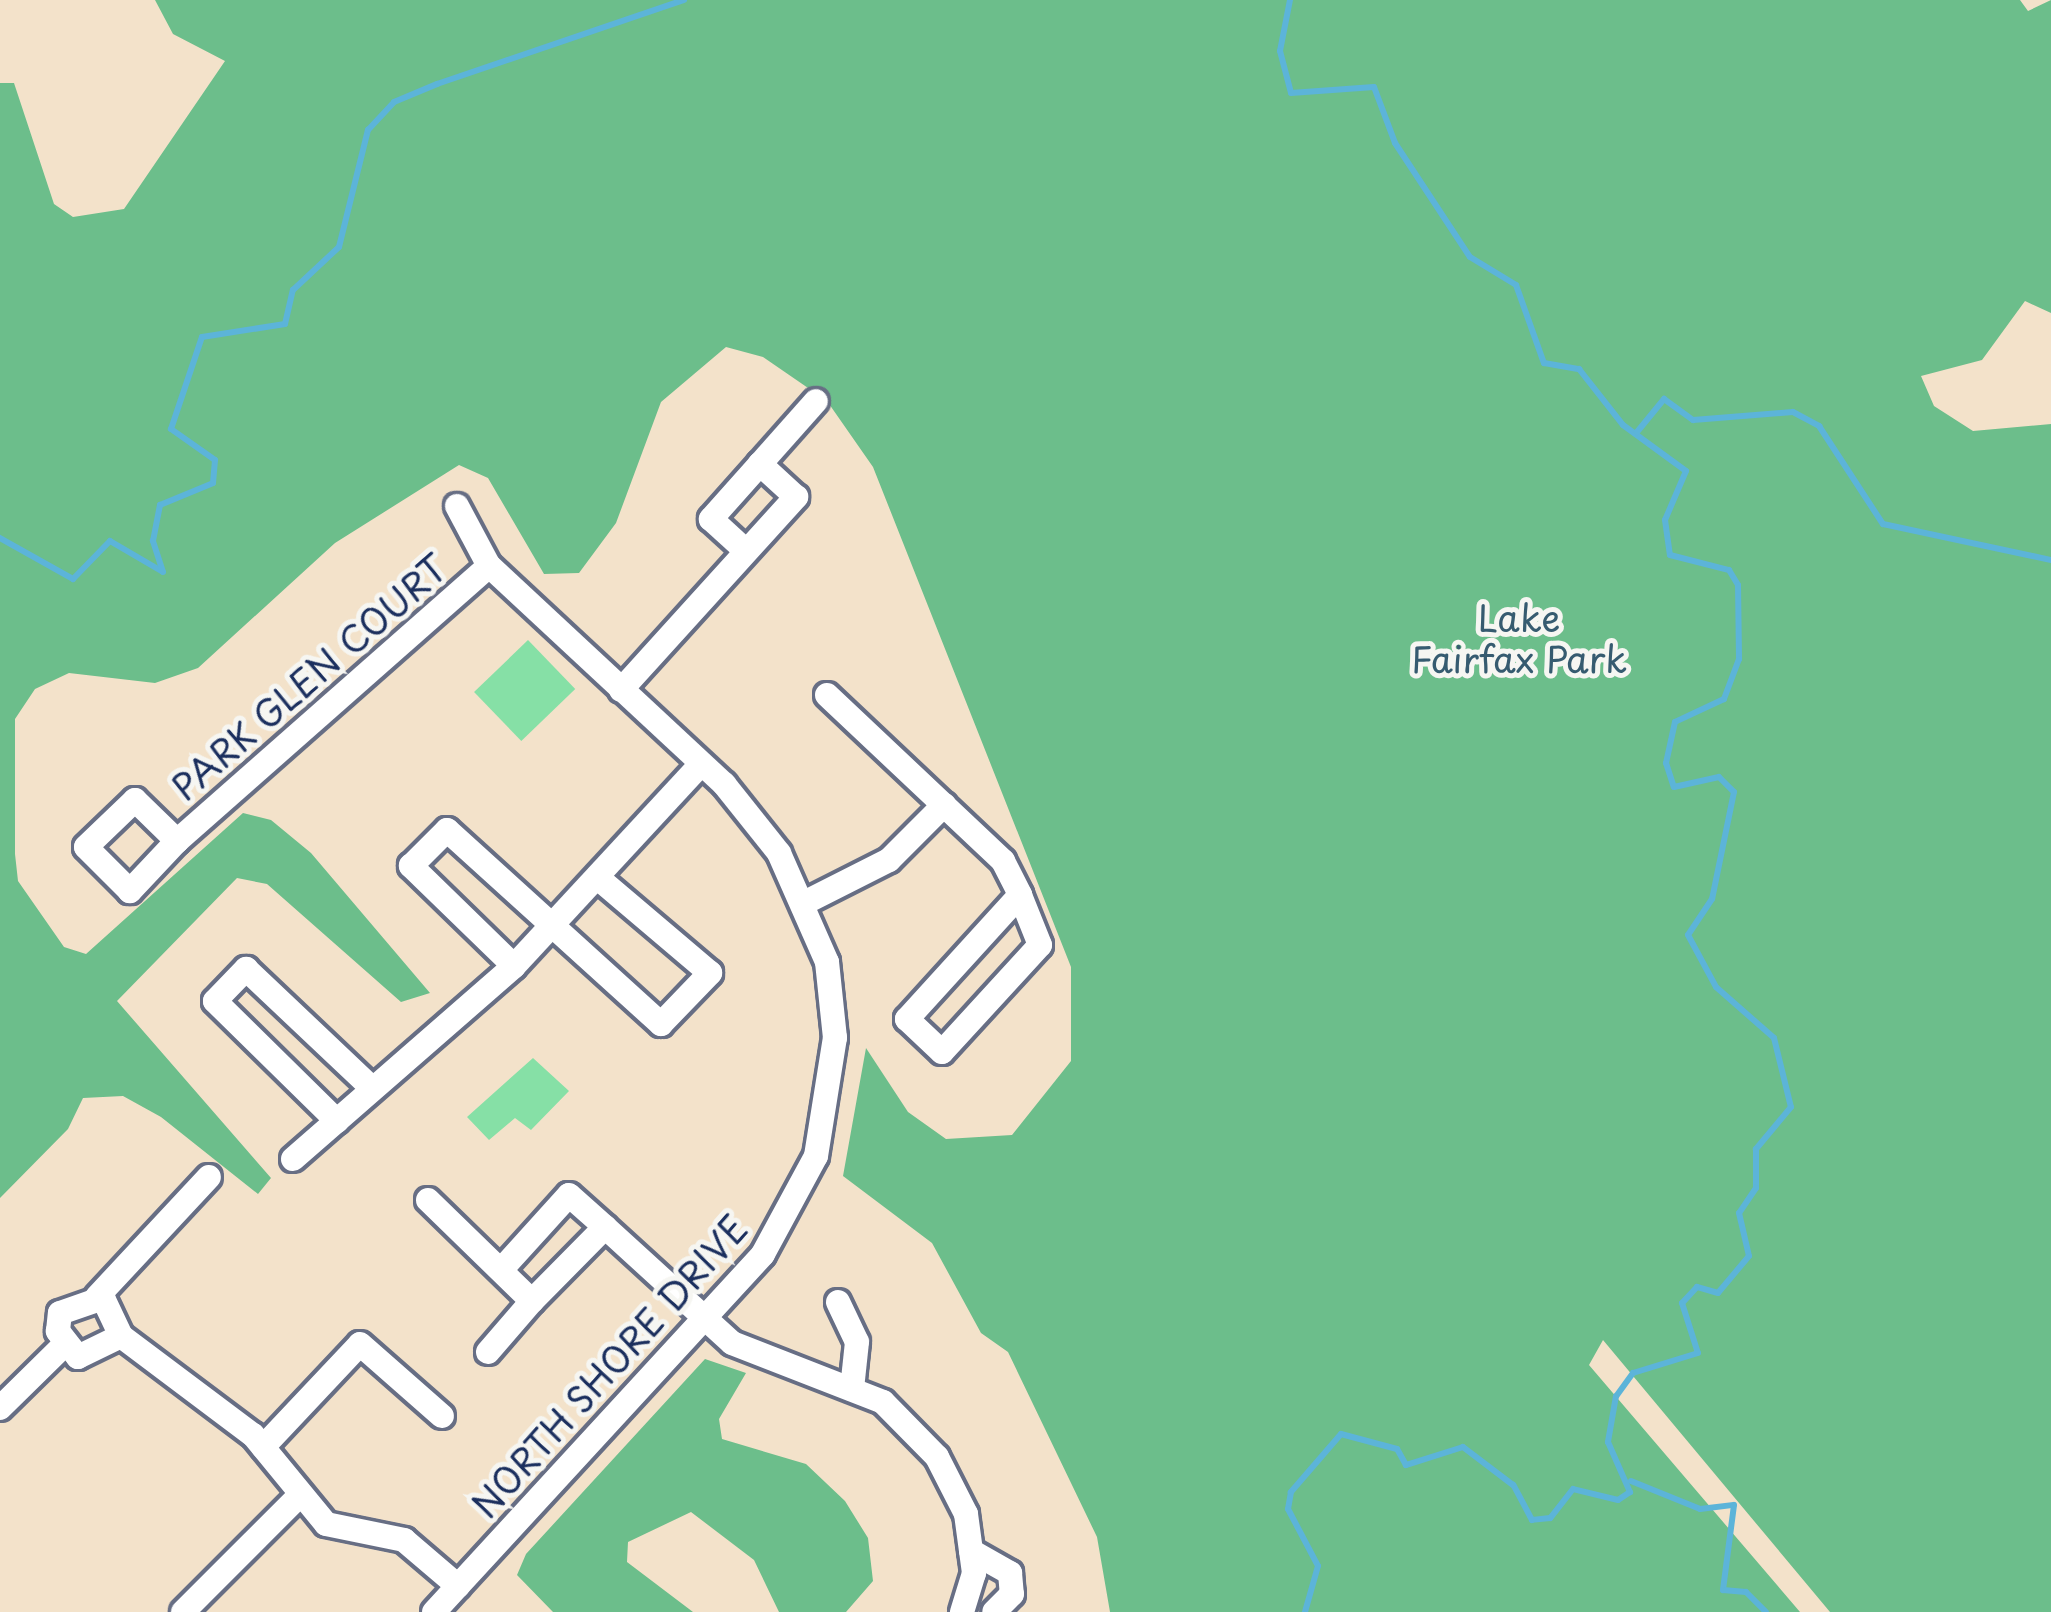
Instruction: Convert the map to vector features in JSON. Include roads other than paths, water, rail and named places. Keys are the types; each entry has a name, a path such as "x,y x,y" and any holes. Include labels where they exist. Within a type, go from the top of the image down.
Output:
{"street":[{"path":"744,549 711,519 816,400"},
{"path":"621,690 796,496 760,464"},
{"name":"NORTH SHORE DRIVE","path":"434,1612 707,1316 783,1224 826,1118 833,1000 806,902 754,817 489,566 457,506"},
{"name":"PARK GLEN COURT","path":"177,842 489,566"},
{"path":"827,695 1003,861 1020,895 1040,945 942,1052 907,1019 1020,895"},
{"path":"293,1159 514,966 698,766"},
{"path":"806,902 889,860 944,805"},
{"path":"514,966 411,866 447,830 549,928 661,1024 710,973 597,877"},
{"path":"337,1121 214,1000 246,969 372,1088"},
{"path":"64,1345 60,1313 97,1297 209,1177"},
{"path":"501,1270 569,1196 758,1357 883,1402 937,1457 971,1551 962,1612"},
{"path":"428,1200 532,1301"},
{"path":"488,1352 605,1227"},
{"path":"97,1297 121,1336 262,1447 296,1498 326,1524 404,1540 458,1586"},
{"path":"838,1302 856,1342 852,1388"},
{"path":"64,1345 95,1358 121,1336"},
{"path":"262,1447 360,1344 442,1416"},
{"path":"0,1408 64,1345"},
{"path":"183,1612 296,1498"},
{"path":"971,1551 1010,1573 1012,1594 994,1612"}],"waterway":[{"path":"0,538 73,579 110,541 163,572 153,541 160,505 213,483 215,460 171,429 202,337 285,324 293,290 339,247 368,130 394,102 437,84 684,0"},
{"path":"1290,0 1280,51 1291,93 1374,87 1395,143 1470,257 1516,285 1544,363 1579,369 1623,425 1686,471 1665,520 1670,555 1729,570 1738,585 1739,659 1724,699 1675,722 1666,763 1674,787 1719,777 1734,792 1712,899 1688,935 1716,987 1774,1038 1791,1107 1756,1149 1756,1188 1739,1213 1749,1256 1718,1293 1697,1287 1682,1303 1698,1353 1633,1373 1616,1396 1608,1442 1630,1492 1618,1500 1573,1489 1550,1518 1532,1520 1513,1485 1463,1447 1406,1465 1397,1449 1341,1434 1291,1492 1288,1509 1318,1566 1305,1612"},
{"path":"1637,432 1664,399 1693,420 1793,412 1819,426 1883,524 2051,560"},
{"path":"1631,1481 1700,1509 1734,1505 1723,1590 1746,1592 1766,1612"}],"park label":[{"name":"Lake Fairfax Park","path":"1519,638"}]}
